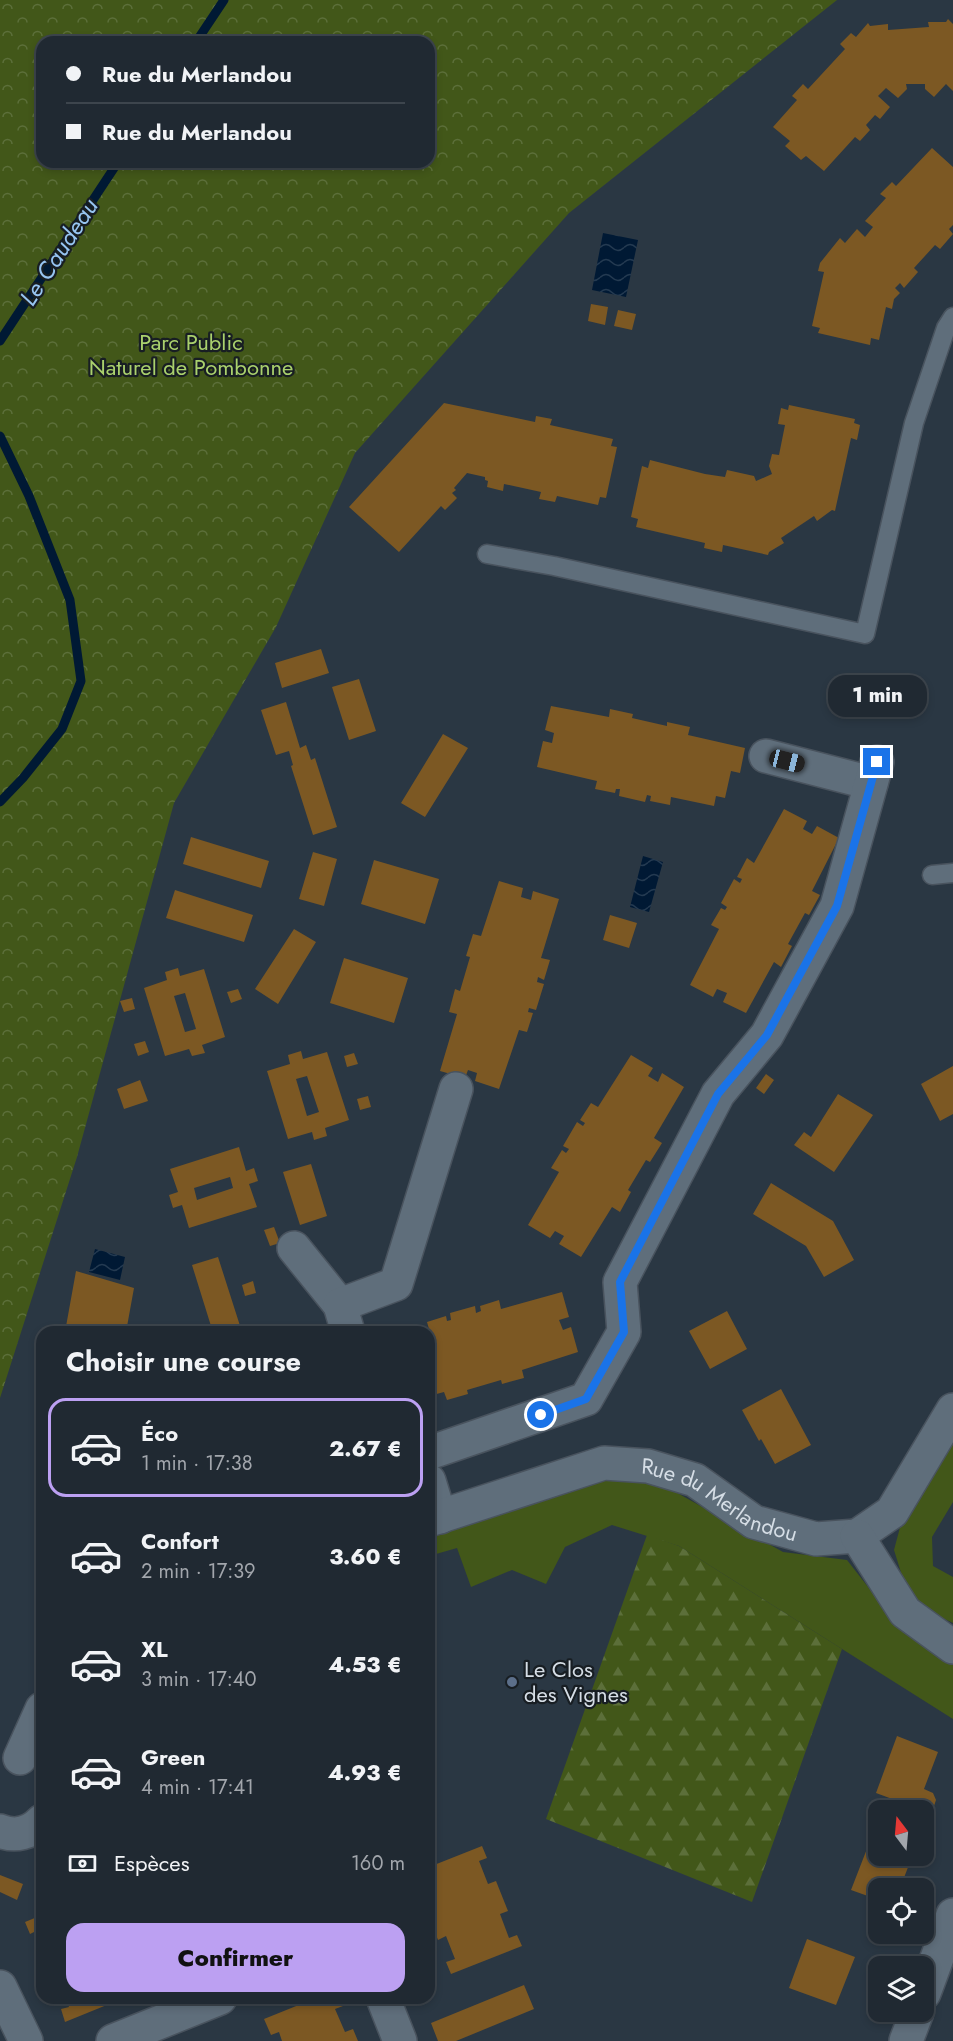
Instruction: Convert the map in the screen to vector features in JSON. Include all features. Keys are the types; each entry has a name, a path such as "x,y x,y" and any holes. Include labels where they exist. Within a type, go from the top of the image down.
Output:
{"street":[{"path":"435,1451 586,1399 624,1332 620,1282 718,1094 767,1035 837,906 874,772 766,756"},
{"path":"294,1248 344,1318 396,1284 456,1089"},
{"path":"953,1410 892,1512 857,1536 905,1612 953,1647"},
{"name":"Rue du Merlandou","path":"435,1518 604,1463 648,1466 695,1480 754,1522 816,1539 857,1536"},
{"path":"21,1763 36,1724"},
{"path":"0,1831 7,1834 19,1834 30,1831 36,1826"},
{"path":"934,1968 952,1922"},
{"path":"0,1987 26,2041"},
{"path":"113,2041 205,2004"},
{"path":"385,2004 400,2041"},
{"path":"906,2041 913,2022"}],"lane":[{"path":"487,554 554,566 866,634 914,423 946,328 953,317"},
{"path":"932,875 953,873"}],"green space":[{"name":"Parc Public Naturel de Pombonne","path":"0,0 837,0 569,213 355,453 276,627 174,803 77,1157 0,1398"},
{"path":"953,1442 953,1502 932,1537 933,1566 953,1577 953,1623 923,1609 903,1579 894,1550 903,1516"},
{"path":"623,1478 654,1480 783,1552 847,1560 897,1624 953,1665 953,1719 679,1546 612,1525 565,1547 546,1584 512,1570 471,1587 457,1548 435,1554 435,1533 598,1482"},
{"path":"647,1535 679,1546 842,1649 752,1902 546,1819"}],"water":[{"path":"603,233 638,240 626,297 592,290"},
{"path":"643,856 663,862 649,912 630,907"},
{"path":"95,1249 125,1257 120,1280 89,1272"}],"building":[{"path":"948,19 953,24 953,91 946,84 934,97 925,89 925,84 906,84 907,89 898,98 886,88 878,96 890,107 880,119 875,115 866,125 870,130 860,141 855,137 824,171 806,156 801,160 785,146 790,141 773,127 797,100 792,96 803,84 808,89 845,49 840,44 851,33 856,37 868,23 870,26 888,24 888,30 929,27 928,22 946,22"},
{"path":"932,148 953,167 953,225 949,229 953,234 940,249 935,245 914,268 918,272 904,288 900,283 895,288 900,293 894,299 892,309 886,307 879,340 871,338 870,345 818,333 820,328 812,326 824,272 818,271 820,263 840,238 845,243 857,229 865,237 873,227 865,221 886,198 880,194 892,182 896,186"},
{"path":"591,304 608,307 605,325 588,321"},
{"path":"618,310 636,314 632,330 614,326"},
{"path":"444,403 535,422 536,416 552,419 550,425 613,439 611,446 617,447 606,498 600,497 598,505 557,496 555,502 539,499 541,492 504,484 503,491 487,487 488,481 485,477 467,473 452,493 457,498 445,510 441,506 399,552 349,507"},
{"path":"789,405 855,419 854,423 860,425 857,440 851,438 835,511 832,510 817,521 814,516 781,538 784,543 768,555 723,545 722,552 704,548 705,543 636,527 638,519 631,517 642,466 648,468 650,460 725,477 727,470 754,476 756,481 772,474 769,466 772,454 779,455 785,425 778,424 781,408 788,410"},
{"path":"321,649 329,673 282,688 275,663"},
{"path":"359,679 376,731 349,740 332,687"},
{"path":"286,702 300,748 306,745 311,760 315,758 337,827 313,835 291,766 293,765 289,751 276,755 261,710"},
{"path":"551,706 609,717 610,709 633,714 632,718 667,726 667,722 690,727 688,735 745,748 740,773 731,771 725,798 716,796 714,806 671,797 670,805 650,801 651,796 647,795 645,802 619,796 620,789 616,789 615,793 595,789 597,781 537,767 543,741 552,743 554,733 545,730"},
{"path":"443,734 468,748 425,817 401,803"},
{"path":"784,809 807,821 803,829 812,834 817,826 839,838 812,891 820,895 809,915 805,913 788,944 792,946 781,967 774,962 746,1013 723,1002 727,993 717,989 713,997 690,985 719,929 711,925 721,908 725,910 727,907 721,903 734,879 740,883 742,879 737,877 747,858 754,863"},
{"path":"191,837 269,861 261,888 183,864"},
{"path":"313,852 337,859 324,906 299,899"},
{"path":"374,860 439,879 425,924 361,904"},
{"path":"499,881 523,888 521,897 531,900 533,891 559,899 541,958 550,960 544,980 538,977 537,982 544,984 536,1010 529,1008 528,1012 533,1013 527,1032 519,1030 499,1089 475,1081 477,1073 468,1070 465,1078 440,1071 457,1014 449,1012 455,989 460,991 470,957 466,956 473,934 481,936"},
{"path":"175,890 253,915 244,942 166,918"},
{"path":"610,915 637,923 629,948 603,940"},
{"path":"294,929 316,942 278,1004 255,989"},
{"path":"344,958 408,978 394,1023 330,1003"},
{"path":"178,968 180,976 204,969 225,1037 202,1045 205,1053 192,1056 189,1049 165,1056 144,988 167,980 165,972","holes":["185,993 196,1029 185,1032 174,996"]},
{"path":"238,989 242,999 231,1003 227,992"},
{"path":"132,998 135,1009 124,1012 120,1001"},
{"path":"145,1041 149,1052 138,1056 134,1044"},
{"path":"301,1051 303,1059 327,1052 349,1120 325,1128 327,1136 314,1140 312,1132 288,1139 267,1071 290,1064 288,1055","holes":["307,1076 319,1112 307,1116 296,1079"]},
{"path":"354,1053 358,1064 347,1067 344,1056"},
{"path":"631,1055 653,1068 648,1076 658,1082 662,1073 684,1087 654,1138 662,1143 650,1162 646,1160 628,1190 631,1192 620,1212 612,1207 581,1257 559,1244 564,1236 555,1231 550,1238 528,1225 559,1172 551,1168 562,1150 566,1153 569,1149 563,1146 577,1122 583,1126 585,1123 580,1120 591,1103 598,1107"},
{"path":"953,1066 953,1114 940,1121 921,1084"},
{"path":"766,1074 774,1080 764,1094 756,1088"},
{"path":"140,1080 148,1101 124,1109 117,1089"},
{"path":"838,1094 873,1115 834,1172 794,1145 804,1132 811,1137"},
{"path":"368,1096 371,1107 360,1110 357,1099"},
{"path":"239,1147 246,1171 254,1168 258,1181 249,1184 257,1207 189,1228 182,1205 173,1208 169,1195 178,1192 170,1169","holes":["230,1177 233,1188 197,1200 194,1188"]},
{"path":"311,1164 327,1216 300,1225 283,1172"},
{"path":"771,1183 833,1221 854,1260 824,1277 806,1246 753,1214"},
{"path":"274,1227 280,1243 270,1246 264,1230"},
{"path":"218,1257 240,1326 211,1326 192,1265"},
{"path":"76,1271 134,1288 127,1326 66,1326"},
{"path":"253,1281 256,1293 245,1296 242,1285"},
{"path":"562,1292 569,1317 559,1320 563,1330 571,1327 578,1352 522,1370 524,1378 502,1384 501,1380 467,1390 468,1394 447,1400 444,1392 435,1394 435,1326 428,1326 427,1322 446,1316 447,1321 451,1320 450,1313 475,1306 476,1313 481,1311 480,1306 499,1300 501,1309"},
{"path":"727,1311 747,1349 710,1369 689,1331"},
{"path":"781,1389 811,1445 775,1464 742,1410"},
{"path":"897,1736 938,1752 924,1789 933,1793 936,1800 934,1806 934,1800 895,1800 876,1793"},
{"path":"482,1846 487,1858 479,1861 488,1884 496,1881 508,1911 500,1914 509,1938 517,1935 522,1946 451,1974 446,1962 455,1959 446,1936 438,1940 435,1933 435,1865"},
{"path":"868,1846 868,1866 909,1866 904,1878 868,1878 868,1896 851,1890"},
{"path":"0,1875 23,1884 17,1900 0,1892"},
{"path":"36,1917 36,1931 30,1934 25,1922"},
{"path":"807,1939 855,1957 836,2005 789,1988"},
{"path":"524,1985 534,2009 456,2041 438,2041 431,2023"},
{"path":"68,2004 109,2004 65,2022 61,2009 69,2007"},
{"path":"301,2004 342,2004 343,2006 335,2009 345,2032 353,2029 358,2041 282,2041 279,2032 271,2035 264,2019"}],"waterway":[{"name":"Le Caudeau","path":"200,36 224,0"},
{"name":"Le Caudeau","path":"0,341 114,168"},
{"name":"Le Caudeau","path":"0,436 29,496 70,600 81,681 62,729 23,778 0,802"}],"place":[{"name":"Le Clos des Vignes","path":"512,1682"}],"route":[{"path":"541,1415 586,1399 624,1332 620,1282 718,1094 767,1035 837,906 877,762"}]}
